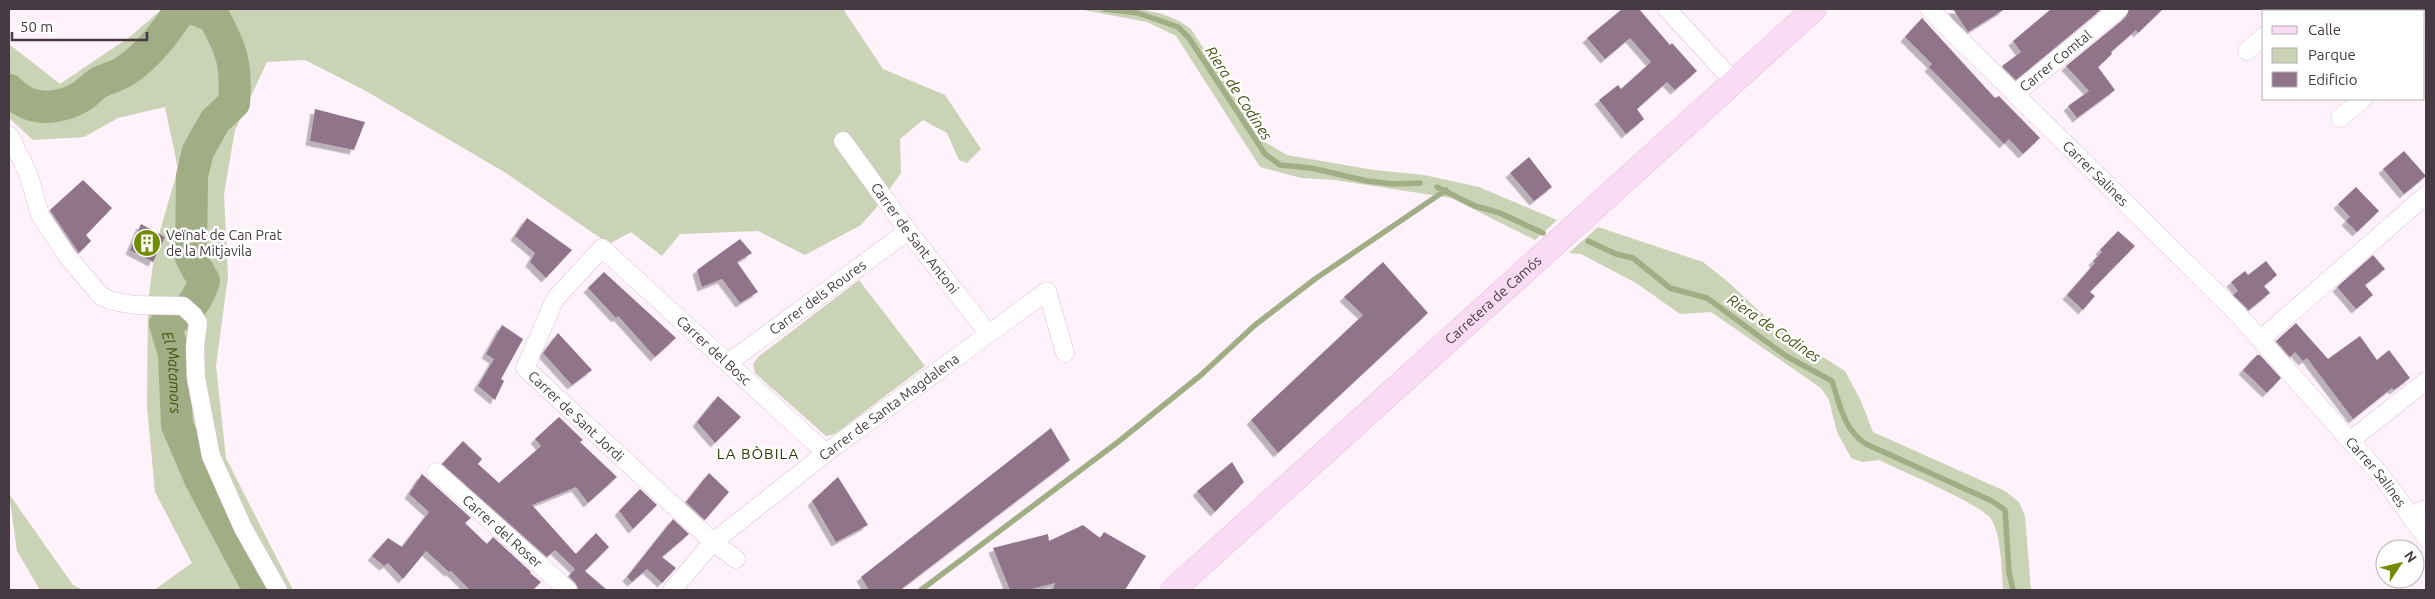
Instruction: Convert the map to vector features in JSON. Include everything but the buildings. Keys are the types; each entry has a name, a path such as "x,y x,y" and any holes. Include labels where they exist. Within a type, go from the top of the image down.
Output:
{"street":[{"path":"1667,9 1735,83"},
{"name":"Carretera de Camós","path":"1173,590 1735,83 1814,9"},
{"name":"Carrer Salines","path":"1929,9 2016,93 2262,339 2351,440 2419,512 2426,538"},
{"name":"Carrer Comtal","path":"2016,93 2118,9"},
{"path":"2247,51 2262,38"},
{"path":"2340,118 2362,100"},
{"path":"9,135 28,173 40,215 68,257 101,296 112,301 135,305 188,311 198,323 195,346 196,378 211,456 243,528 278,590"},
{"name":"Carrer de Sant Antoni","path":"843,141 908,231 988,334"},
{"path":"2262,339 2426,195"},
{"name":"Carrer dels Roures","path":"728,363 908,231"},
{"name":"Carrer del Bosc","path":"602,248 826,453"},
{"name":"Carrer de Sant Jordi","path":"602,248 555,299 525,368 713,542 736,559"},
{"name":"Carrer de Santa Magdalena","path":"672,590 713,542 826,453 1047,292 1065,352"},
{"path":"2351,440 2426,382"},
{"name":"Carrer del Roser","path":"436,472 568,590"}],"green space":[{"path":"1122,8 1151,11 1165,15 1191,29 1263,141 1287,155 1374,170 1424,175 1479,187 1557,220 1535,240 1451,198 1335,180 1301,178 1260,167 1176,36 1147,22 1078,9"},
{"path":"162,9 843,9 883,69 945,95 981,149 967,163 959,160 947,133 923,120 900,139 901,173 876,208 861,225 805,255 758,231 680,234 662,256 631,232 609,244 506,173 364,90 305,60 267,62 235,130 224,194 228,276 216,366 226,458 293,590 154,590 192,563 155,492 147,406 148,304 155,248 178,169 165,107 118,118 84,137 33,140 9,118 9,44 60,84 131,36"},
{"path":"1598,227 1703,262 1727,281 1775,326 1845,371 1861,401 1873,432 2005,491 2019,502 2025,516 2031,590 2003,590 1997,533 1991,519 1984,513 1956,496 1879,460 1862,462 1851,458 1837,432 1829,400 1821,388 1711,312 1680,314 1636,283 1581,254 1569,253"},
{"path":"859,280 925,366 835,434 826,436 755,373 753,364 758,357"},
{"path":"9,494 73,585 84,590 40,590 17,551"}],"waterway":[{"name":"El Matamors","path":"9,90 25,102 42,107 60,105 79,98 97,84 134,65 163,35 181,9"},
{"name":"El Matamors","path":"194,9 214,17 225,39 234,68 234,103 215,121 198,151 192,176 191,258 204,281 198,297 190,307 165,324 174,354 177,425 200,479 259,590"},
{"name":"Riera de Codines","path":"1104,9 1138,13 1178,27 1189,38 1265,154 1280,165 1311,168 1367,181 1394,184 1420,183"},
{"name":"Riera de Codines","path":"1437,187 1475,206 1500,213 1543,233"},
{"path":"921,590 1118,442 1201,375 1255,325 1315,279 1446,190"},
{"name":"Riera de Codines","path":"1588,241 1616,254 1633,258 1670,288 1707,298 1786,356 1832,381 1840,408 1848,424 1853,432 1866,444 1992,501 2005,510 2009,572 2013,590"},
{"path":"156,311 160,311 165,324"}],"place":[{"name":"Veïnat de Can Prat de la Mitjavila","path":"147,243"}],"district":[{"name":"LA BÒBILA","path":"758,453"}]}
